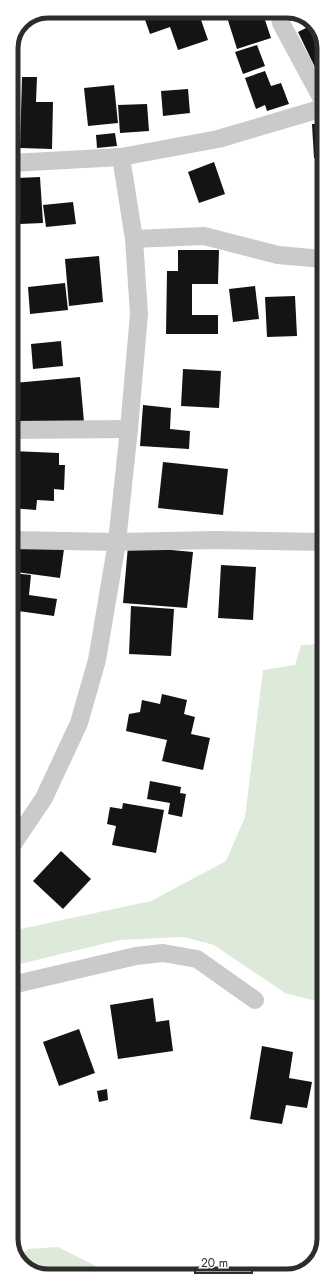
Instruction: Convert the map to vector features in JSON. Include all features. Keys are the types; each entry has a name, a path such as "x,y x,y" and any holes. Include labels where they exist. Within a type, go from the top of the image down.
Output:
{"street":[{"path":"280,18 281,23 317,90"},
{"path":"18,163 121,157 218,139 317,110"},
{"path":"18,837 44,798 79,723 97,660 117,542 139,314 134,239 121,157"},
{"path":"134,239 204,236 278,256 317,259"},
{"path":"18,430 129,429"},
{"path":"18,540 117,542 215,540 317,542"},
{"path":"18,984 136,956 163,953 198,959 254,1000"}],"green space":[{"path":"317,644 317,1001 285,993 214,945 183,937 119,940 18,965 18,930 151,901 226,861 245,817 263,670 295,665 301,645"},
{"path":"58,1247 99,1269 46,1269 36,1267 28,1262 22,1255 28,1249"}],"building":[{"path":"144,18 200,18 208,40 178,50 170,27 150,34"},
{"path":"227,18 264,18 271,38 237,49"},
{"path":"309,27 313,33 317,48 317,72 298,32"},
{"path":"257,45 265,66 243,74 235,52"},
{"path":"265,71 271,86 281,83 289,104 267,111 265,105 256,109 245,78"},
{"path":"22,77 37,77 36,102 53,102 52,149 20,148"},
{"path":"114,85 118,123 88,126 84,88"},
{"path":"188,89 190,113 163,116 161,91"},
{"path":"18,90 19,90 18,135"},
{"path":"147,104 149,131 120,133 118,105"},
{"path":"312,124 317,124 317,158 314,158"},
{"path":"115,133 117,146 97,148 96,135"},
{"path":"214,162 225,194 199,203 188,172"},
{"path":"40,177 43,223 20,224 18,178"},
{"path":"73,202 76,224 46,227 43,205"},
{"path":"178,250 219,250 218,284 192,284 192,315 218,315 218,334 166,334 167,271 178,271"},
{"path":"99,256 103,302 69,306 65,259"},
{"path":"65,283 68,310 30,314 28,287"},
{"path":"255,286 259,319 233,322 229,289"},
{"path":"295,296 297,336 267,337 265,297"},
{"path":"61,341 63,366 33,369 31,344"},
{"path":"183,369 221,371 219,408 181,406"},
{"path":"80,377 84,422 18,428 18,383"},
{"path":"143,405 171,408 170,429 190,431 189,449 140,446"},
{"path":"18,451 59,453 59,465 65,465 64,490 54,489 54,501 37,500 36,510 18,509"},
{"path":"163,462 228,469 223,515 158,508"},
{"path":"19,543 64,549 60,578 18,572"},
{"path":"128,546 193,552 187,608 123,603"},
{"path":"221,565 256,567 253,620 218,618"},
{"path":"18,574 31,575 29,595 57,599 54,616 18,611"},
{"path":"131,606 174,609 171,656 129,654"},
{"path":"162,694 187,700 184,714 195,717 191,734 210,738 203,770 162,761 167,740 126,731 129,714 140,712 142,700 160,704"},
{"path":"150,781 181,787 180,793 186,794 182,817 168,814 170,803 147,799"},
{"path":"123,803 164,810 156,853 112,845 116,826 107,824 110,807 122,809"},
{"path":"61,851 91,879 63,909 33,881"},
{"path":"153,998 156,1022 169,1020 173,1051 118,1059 110,1005"},
{"path":"79,1029 95,1073 59,1086 43,1042"},
{"path":"262,1046 293,1052 289,1078 312,1082 307,1108 286,1105 282,1124 250,1119"},
{"path":"107,1089 108,1100 99,1102 97,1091"}]}
